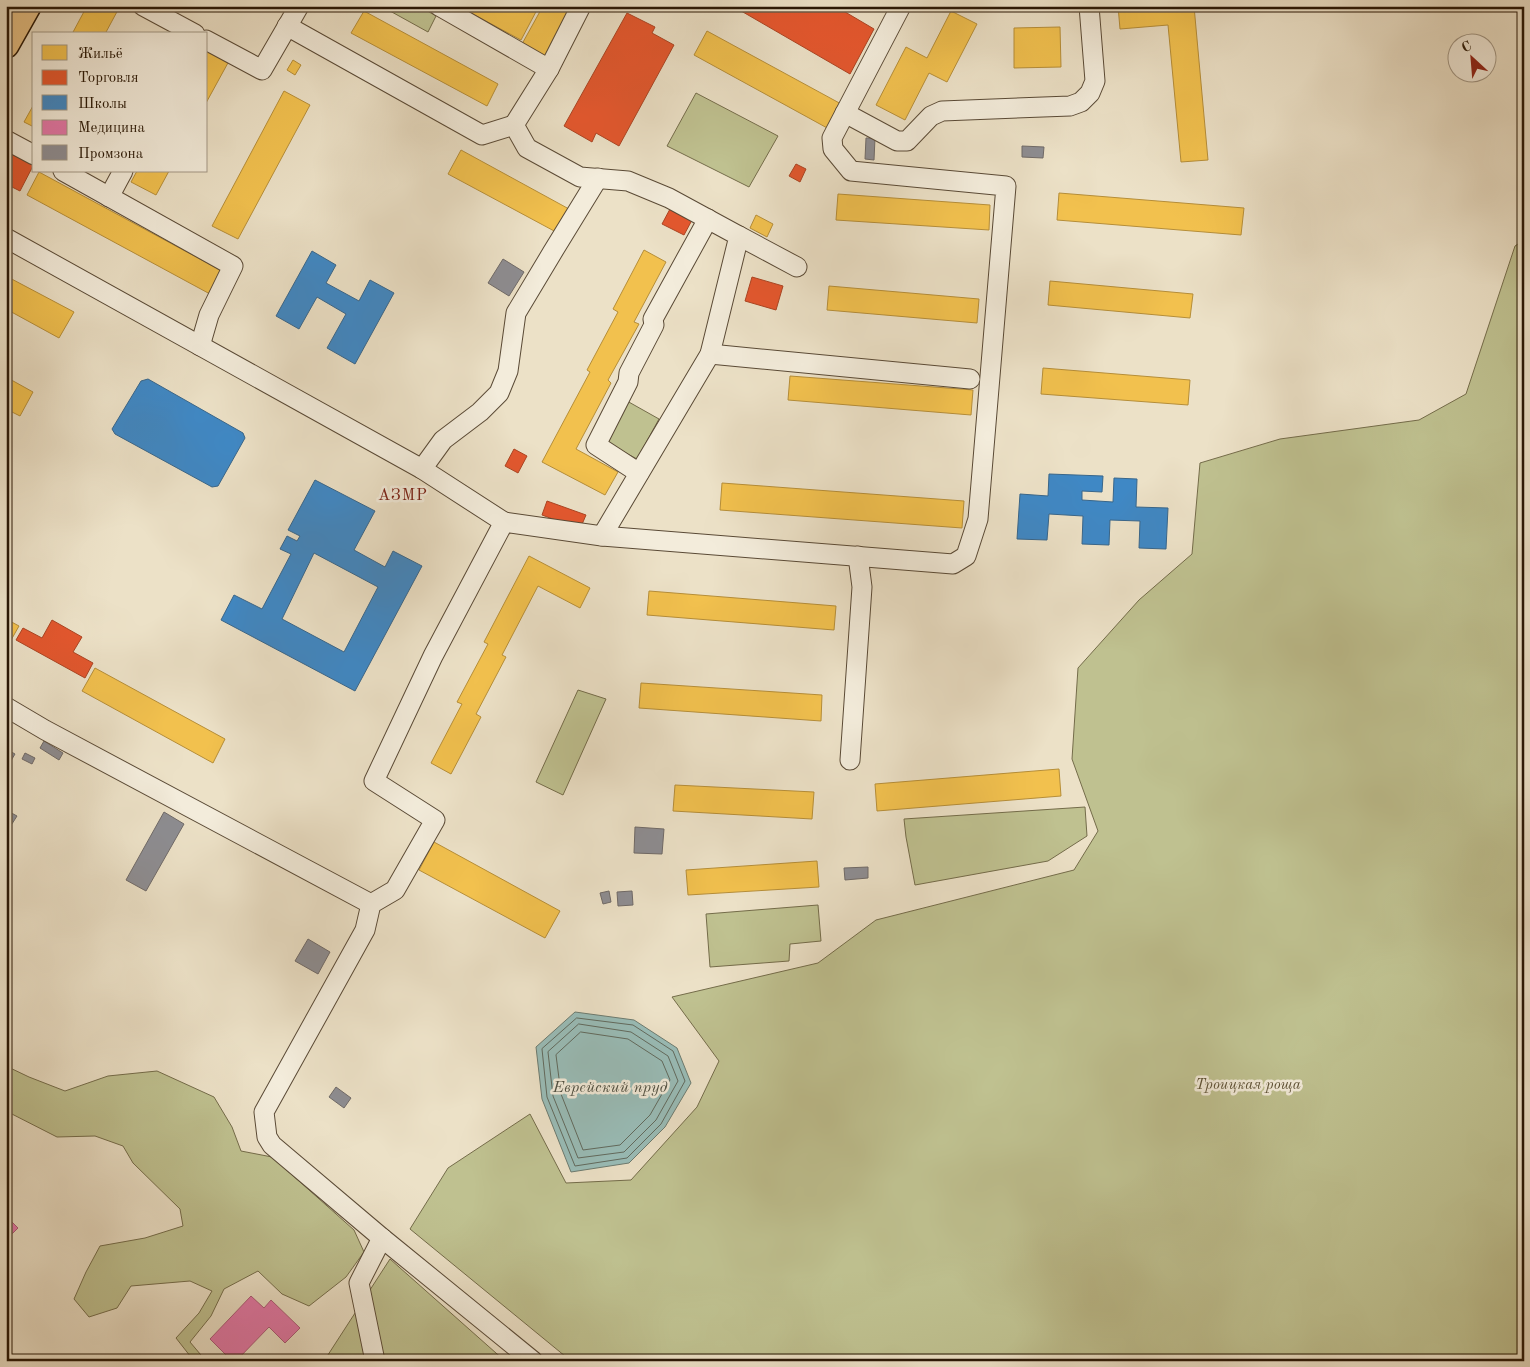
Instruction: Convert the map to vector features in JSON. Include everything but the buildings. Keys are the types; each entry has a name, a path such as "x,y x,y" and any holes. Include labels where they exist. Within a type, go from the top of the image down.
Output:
{"main road":[{"path":"6,44 28,6"}],"street":[{"path":"143,6 191,32"},
{"path":"208,41 262,70 299,6"},
{"path":"439,6 549,69"},
{"path":"287,26 482,135 514,125 549,69 581,6"},
{"path":"6,238 422,469 504,522 602,536 953,564 966,556 978,519 1006,186 851,171 833,150 832,138 901,6"},
{"path":"845,112 897,141 907,141 931,116 942,112 1070,106 1081,102 1090,93 1095,81 1089,6"},
{"path":"514,125 527,148 580,177 628,181 669,198 797,267"},
{"path":"6,140 32,154"},
{"path":"65,172 233,266 209,315 200,346"},
{"path":"109,197 122,172"},
{"path":"422,469 443,440 480,412 499,393 508,371 516,313 598,178"},
{"path":"639,473 596,445 628,382 629,373 654,325 653,319 708,219"},
{"path":"602,536 710,354 738,236"},
{"path":"710,354 970,378"},
{"path":"504,522 433,656 374,781 435,820 395,890 371,904 364,930 264,1112 267,1137 272,1145 382,1238 533,1361"},
{"path":"850,760 862,586 858,556"},
{"path":"6,706 71,744 371,904"},
{"path":"375,1361 359,1283 382,1238"}],"green space":[{"path":"381,6 419,6 436,16 428,32"},
{"path":"696,93 778,136 749,187 667,146"},
{"name":"Троицкая роща","path":"1524,240 1524,1361 571,1361 410,1229 448,1168 530,1114 566,1183 631,1180 697,1107 719,1061 672,997 818,963 876,920 1074,870 1098,831 1072,759 1078,668 1139,600 1192,554 1200,463 1280,439 1419,420 1466,394 1515,246"},
{"path":"627,401 659,419 637,459 611,445 608,441"},
{"path":"578,690 606,699 563,795 536,782"},
{"path":"1085,807 1087,836 1048,861 915,885 904,819"},
{"path":"818,905 821,941 790,944 789,961 710,967 706,914"},
{"path":"6,1066 65,1091 108,1076 157,1071 214,1097 232,1127 241,1151 272,1157 354,1230 364,1252 346,1277 309,1306 282,1294 258,1271 224,1289 211,1316 190,1342 206,1361 194,1361 176,1338 199,1313 212,1291 190,1281 131,1286 117,1308 89,1317 74,1299 100,1246 145,1238 183,1226 180,1209 133,1163 123,1146 95,1136 57,1137 6,1111"},
{"path":"390,1259 505,1361 324,1361"}],"water":[{"name":"Еврейский пруд","path":"575,1012 634,1020 677,1048 691,1083 665,1127 629,1163 571,1172 542,1099 536,1047"}],"district":[{"name":"АЗМР","path":"403,494"}]}
